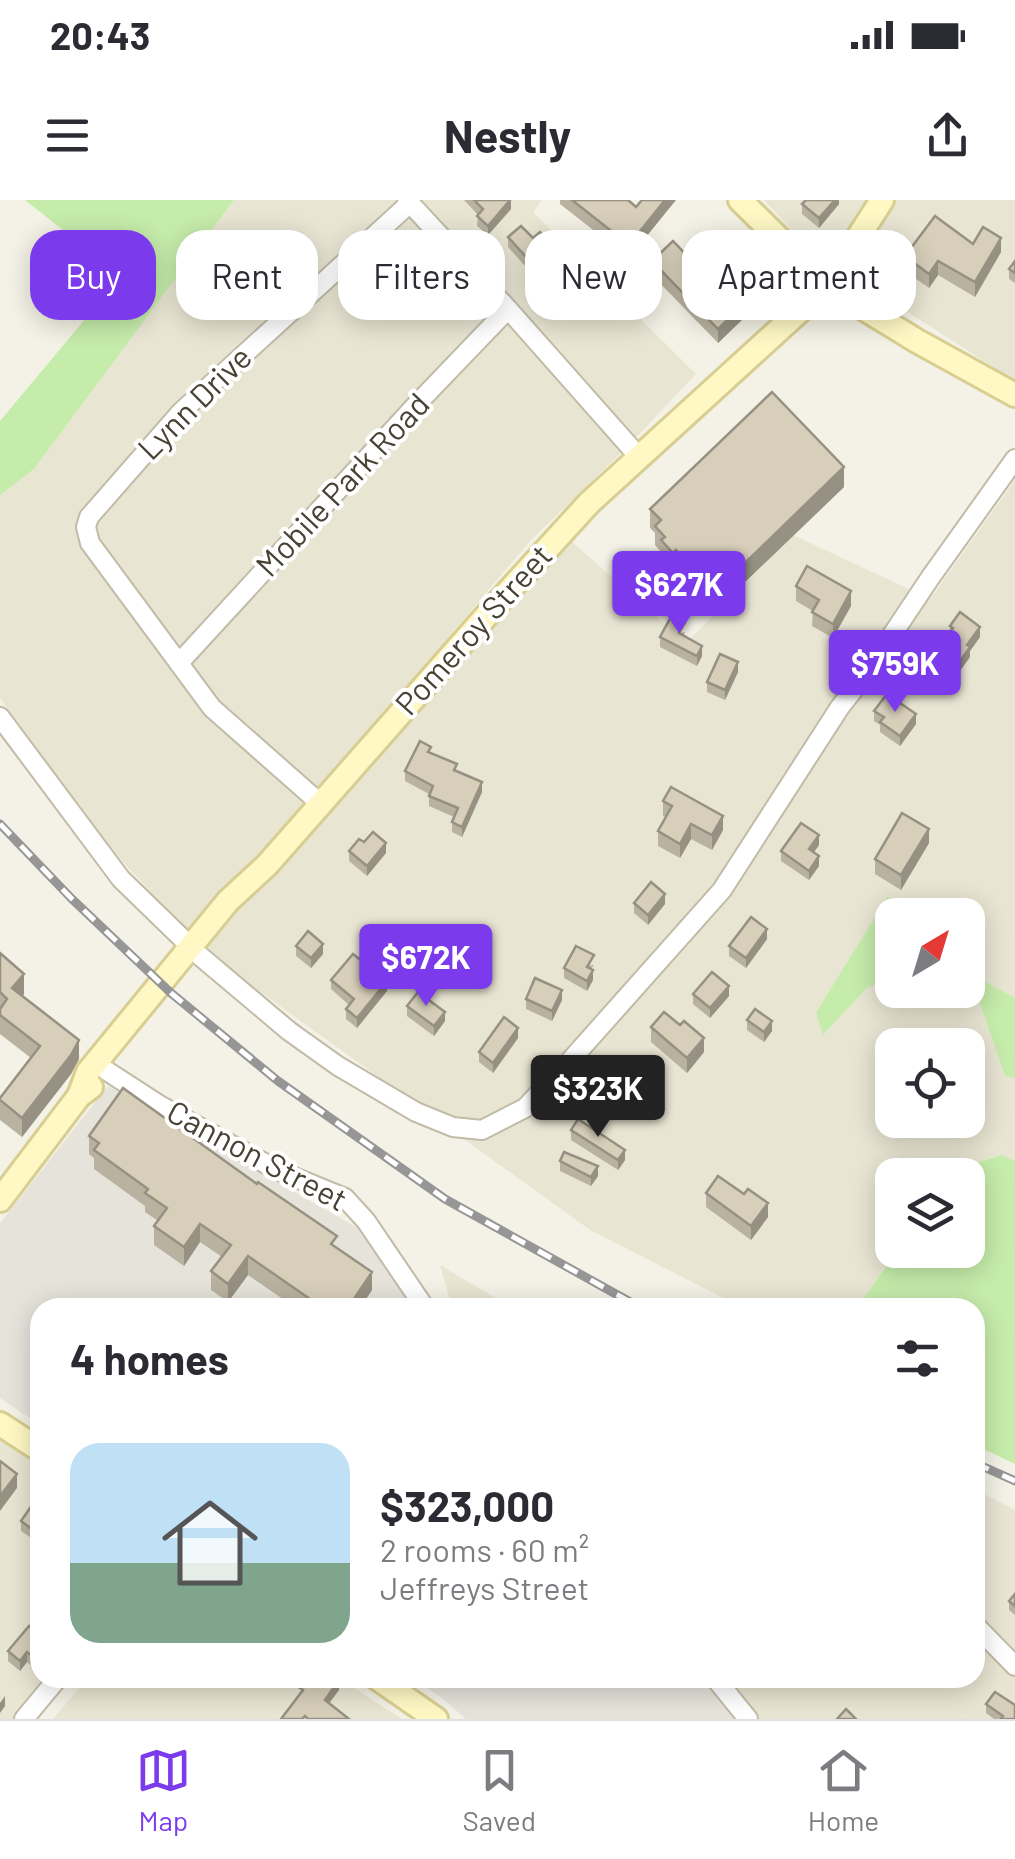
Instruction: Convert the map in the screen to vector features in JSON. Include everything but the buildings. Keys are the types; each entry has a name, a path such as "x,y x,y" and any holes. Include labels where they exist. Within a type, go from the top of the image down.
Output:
{"street":[{"path":"740,200 770,230"},
{"name":"Pomeroy Street","path":"863,230 882,200"},
{"path":"409,201 639,457"},
{"name":"Lynn Drive","path":"322,805 212,708 90,543 86,527 89,517 181,412 409,201"},
{"name":"Mobile Park Road","path":"180,663 508,309"},
{"name":"Pomeroy Street","path":"79,1096 88,1072 195,951 238,910 268,865 542,553 589,503 790,320"},
{"path":"883,320 1015,395"},
{"path":"0,717 121,879 195,951 289,1031 338,1066 416,1112 452,1127 482,1130 525,1108 722,890 840,707 1015,459"},
{"name":"Pomeroy Street","path":"0,1200 79,1096 107,1071 195,951"},
{"name":"Cannon Street","path":"107,1071 277,1170 344,1198 366,1221 418,1298"},
{"path":"0,1424 30,1444"},
{"path":"985,1637 1015,1666"},
{"path":"24,1719 50,1688"},
{"path":"390,1688 433,1718"},
{"path":"723,1688 748,1719"}],"shaded area":[{"path":"234,200 542,200 533,212 551,230 525,230 525,320 642,320 696,374 530,541 452,633 474,647 569,539 686,643 793,535 930,599 1015,480 1015,998 985,981 985,898 887,897 875,898 875,917 816,1014 824,1034 875,984 875,1008 982,1008 1005,1075 1015,1078 1015,1161 1000,1155 985,1160 875,1158 875,1268 885,1268 864,1298 723,1298 590,1230 208,954 97,834 0,698 0,495 34,469 145,320 156,320 156,305 176,278 176,320 318,320 318,230 212,230"},
{"path":"764,200 1015,200 1015,381 916,317 916,230 792,230"},
{"path":"108,1086 356,1227 407,1298 30,1298 30,1418 0,1398 0,1223"},
{"path":"440,1265 496,1298 449,1298"},
{"path":"0,1433 30,1453 30,1688 42,1688 17,1719 0,1719"},
{"path":"985,1494 1015,1510 1015,1719 759,1719 730,1688 985,1688"},
{"path":"79,1688 354,1688 402,1719 53,1719"},
{"path":"427,1688 717,1688 741,1719 466,1719"}],"green space":[{"path":"25,200 234,200 212,230 176,230 176,278 156,305 156,230 63,230"},
{"path":"84,320 145,320 34,469 0,495 0,421"},
{"path":"875,917 875,984 868,987 823,1035 816,1013"},
{"path":"985,981 1015,998 1015,1078 1005,1076 981,1008 985,1008"},
{"path":"1001,1155 1015,1161 1015,1464 985,1450 985,1298 864,1298 885,1268 985,1268 985,1160"}],"railway":[{"path":"0,824 171,993 278,1081 445,1199 623,1298"},
{"path":"985,1468 1015,1481"}]}
